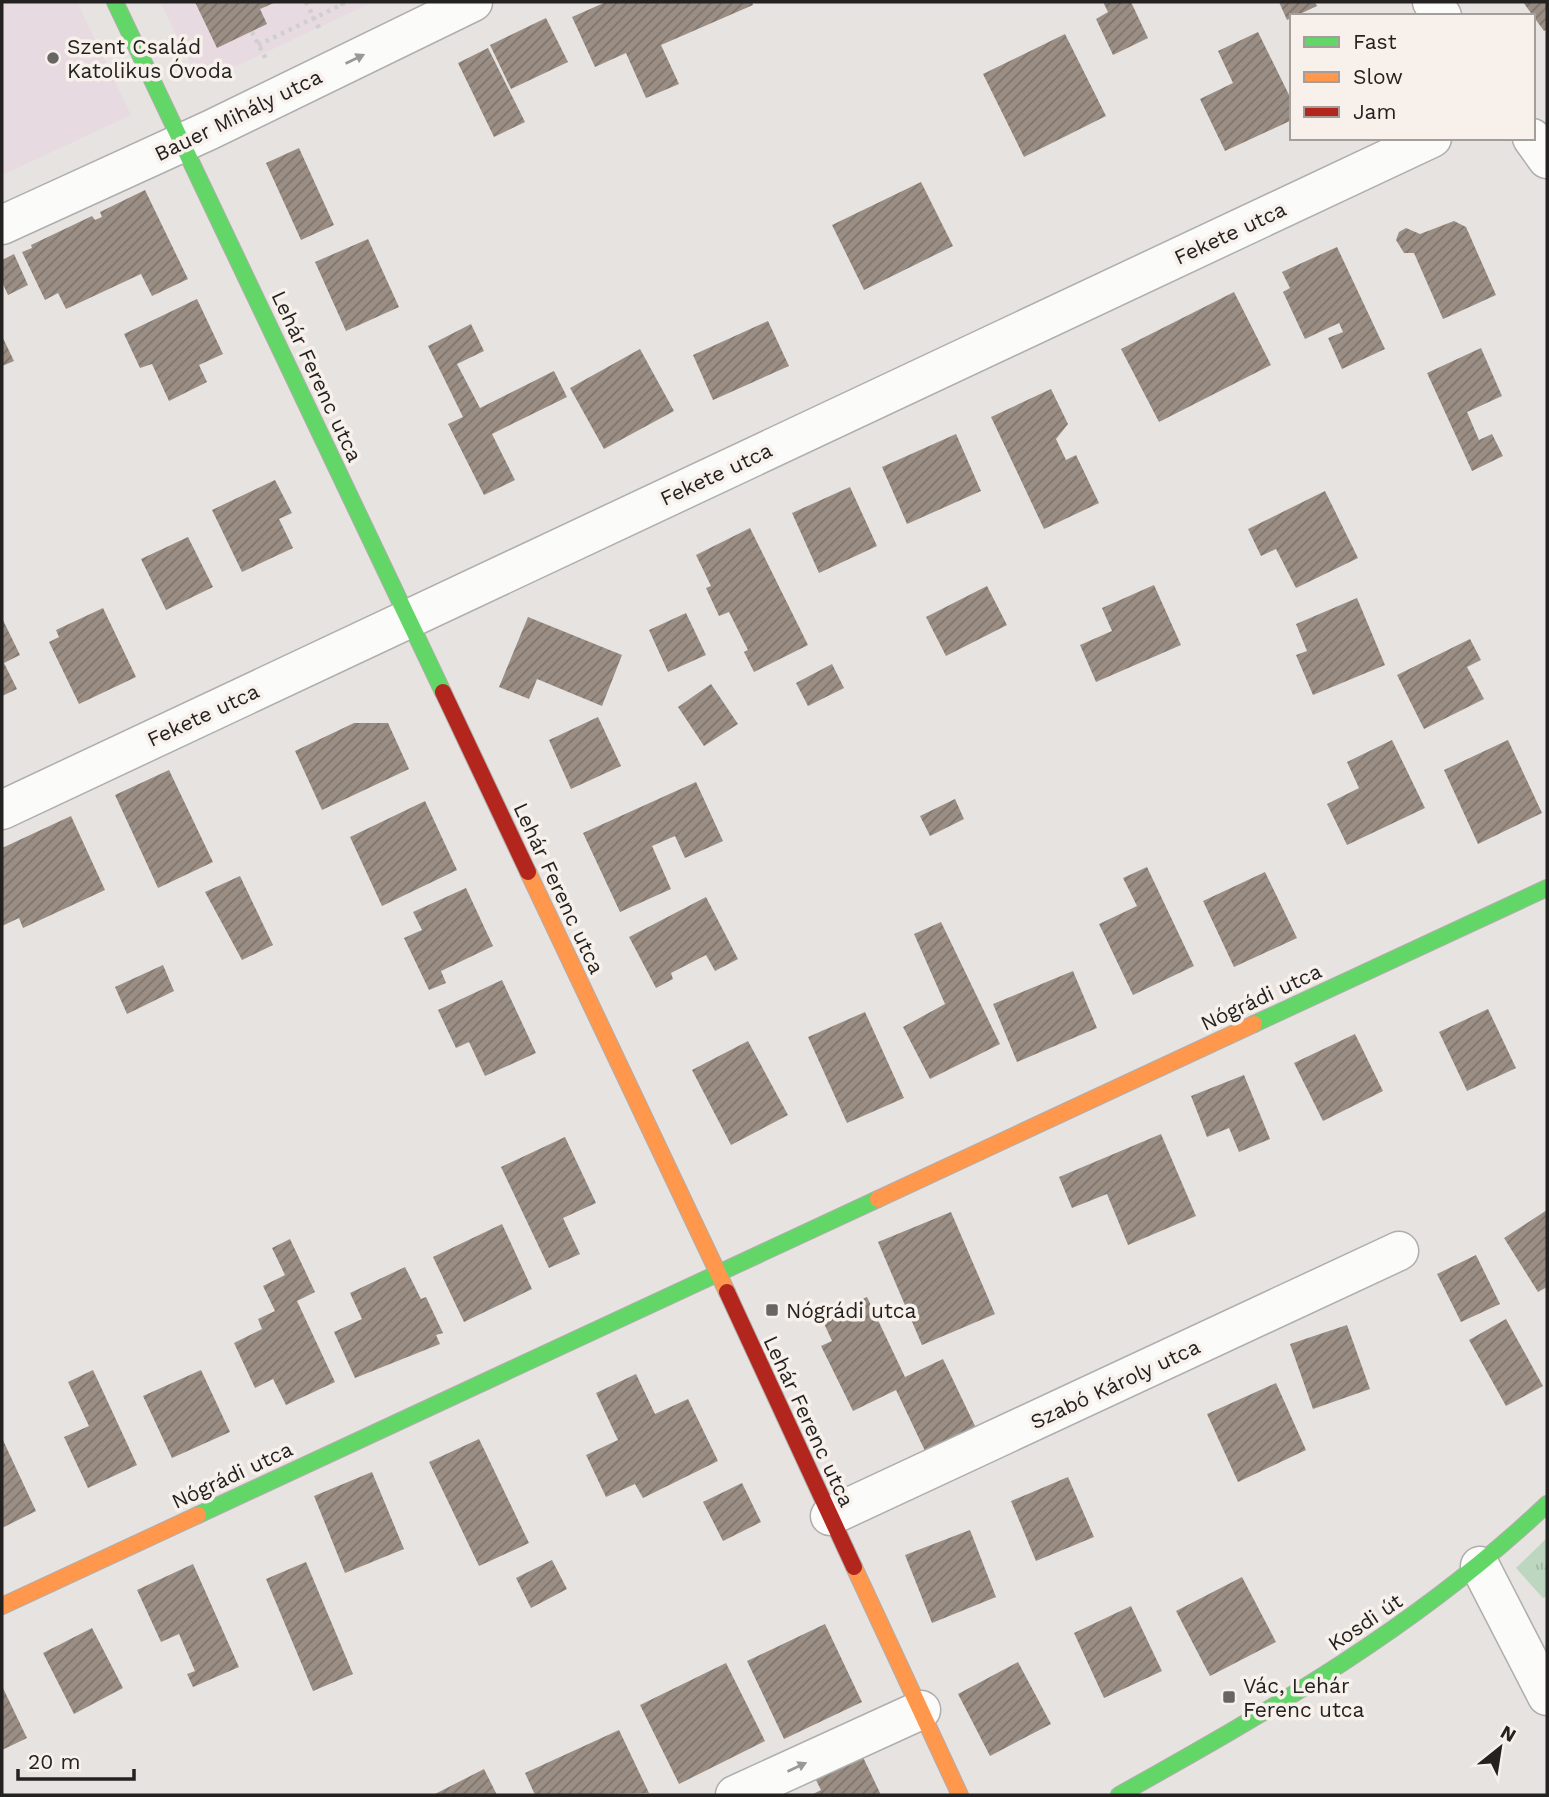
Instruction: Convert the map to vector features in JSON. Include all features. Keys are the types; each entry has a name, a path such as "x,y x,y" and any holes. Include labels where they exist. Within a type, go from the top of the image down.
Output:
{"street":[{"name":"Lehár Ferenc utca","path":"115,2 717,1271 960,1795"},
{"name":"Bauer Mihály utca","path":"2,225 184,143 473,2"},
{"name":"Fekete utca","path":"2,810 1428,140"},
{"path":"1533,140 1547,159"},
{"name":"Nógrádi utca","path":"2,1606 717,1271 1547,888"},
{"name":"Szabó Károly utca","path":"830,1516 1399,1251"},
{"name":"Kosdi út","path":"1119,1795 1317,1680 1480,1566 1547,1504"},
{"path":"1480,1566 1547,1696"},
{"path":"735,1795 920,1710"}],"path":[{"path":"306,2 310,11"},
{"path":"252,32 258,45 343,4 335,2"}],"shaded area":[{"name":"Szent Család Katolikus Óvoda","path":"2,2 77,2 131,115 2,175"},
{"name":"Szent Család Katolikus Óvoda","path":"160,2 373,2 200,83"}],"green space":[{"path":"1547,1538 1547,1596 1543,1598 1516,1568"}],"building":[{"path":"195,2 276,2 260,9 267,24 217,48"},
{"path":"606,2 752,2 753,5 661,45 679,84 646,98 626,53 595,67 572,17"},
{"path":"1103,2 1131,2 1148,38 1113,55 1096,19 1108,12"},
{"path":"1279,2 1315,2 1317,6 1300,14 1290,14 1287,20"},
{"path":"1523,2 1547,2 1547,29 1544,31 1535,19 1535,14 1532,14"},
{"path":"546,18 568,62 511,89 490,45"},
{"path":"1258,32 1290,97 1290,121 1225,151 1200,99 1233,83 1218,51"},
{"path":"1065,34 1106,116 1024,157 983,74"},
{"path":"488,48 525,122 494,137 458,63"},
{"path":"299,148 334,225 301,240 266,163"},
{"path":"921,182 953,246 864,290 832,225"},
{"path":"145,190 188,279 152,296 141,274 66,309 58,293 45,300 22,252 32,248 31,245 92,216 95,220 102,217 100,212"},
{"path":"1454,221 1466,227 1496,295 1443,319 1414,253 1404,253 1396,240 1399,232 1406,228 1420,234"},
{"path":"368,239 399,307 346,331 315,262"},
{"path":"1337,247 1385,349 1342,369 1328,338 1343,332 1339,323 1305,339 1283,292 1290,288 1282,272"},
{"path":"14,254 28,285 8,295 2,282 2,260"},
{"path":"1234,292 1271,365 1159,422 1121,349"},
{"path":"197,299 223,354 199,365 207,382 169,401 152,364 140,368 124,334"},
{"path":"768,321 789,366 713,400 693,355"},
{"path":"471,324 484,351 457,364 480,408 554,371 567,397 492,434 515,480 484,495 448,424 463,417 428,346"},
{"path":"2,336 14,361 2,366"},
{"path":"1481,348 1502,396 1467,412 1479,440 1492,434 1503,456 1472,471 1427,373"},
{"path":"640,349 674,411 604,449 570,388"},
{"path":"1051,389 1068,424 1056,439 1066,460 1076,455 1099,503 1044,529 991,417"},
{"path":"956,434 981,491 907,524 882,467"},
{"path":"275,480 292,513 279,519 293,548 242,572 212,510"},
{"path":"850,487 877,546 819,573 792,513"},
{"path":"1325,491 1358,558 1296,588 1276,549 1261,556 1248,529"},
{"path":"750,528 808,645 754,672 744,652 748,650 729,612 719,616 706,588 711,586 696,555"},
{"path":"188,537 213,587 166,610 141,559"},
{"path":"1154,585 1181,645 1096,682 1080,645 1112,631 1102,608"},
{"path":"987,586 1007,625 946,656 926,617"},
{"path":"1357,598 1385,665 1313,695 1296,655 1307,651 1296,624"},
{"path":"103,608 136,677 79,704 49,642 59,637 56,630"},
{"path":"686,613 706,655 668,672 649,630"},
{"path":"528,617 622,655 602,706 537,679 529,699 499,687"},
{"path":"2,618 20,655 4,663 17,689 2,696"},
{"path":"1470,639 1481,660 1467,667 1484,699 1424,729 1397,675"},
{"path":"832,664 844,688 808,706 796,683"},
{"path":"711,684 738,724 704,746 678,707"},
{"path":"598,717 621,766 571,789 549,740"},
{"path":"354,723 388,723 409,769 322,810 295,751"},
{"path":"1392,740 1425,808 1347,845 1327,804 1359,788 1347,762"},
{"path":"1508,740 1542,813 1478,844 1444,770"},
{"path":"169,770 213,862 158,888 115,795"},
{"path":"696,782 723,841 685,858 675,836 652,846 671,889 620,912 583,833"},
{"path":"955,799 964,819 930,836 920,816"},
{"path":"425,801 457,870 382,906 350,837"},
{"path":"71,816 105,890 23,928 19,918 2,926 2,848"},
{"path":"1147,867 1194,966 1133,995 1099,924 1137,906 1123,878"},
{"path":"1265,872 1297,938 1234,967 1203,901"},
{"path":"240,876 273,945 242,960 205,892"},
{"path":"466,888 493,946 441,971 446,983 429,990 404,938 422,930 413,912"},
{"path":"706,897 738,959 715,971 706,955 671,973 673,979 656,988 629,937"},
{"path":"941,922 1000,1044 930,1079 903,1027 945,1004 914,934"},
{"path":"163,965 174,991 127,1014 115,987"},
{"path":"1073,971 1097,1028 1017,1062 993,1004"},
{"path":"502,980 536,1053 485,1076 469,1042 456,1048 438,1010"},
{"path":"1488,1009 1516,1068 1467,1091 1439,1032"},
{"path":"865,1012 904,1098 847,1123 808,1037"},
{"path":"1355,1034 1383,1091 1323,1121 1294,1063"},
{"path":"748,1041 788,1115 731,1145 692,1070"},
{"path":"1244,1075 1270,1139 1239,1152 1229,1128 1207,1137 1191,1096"},
{"path":"1161,1134 1196,1216 1128,1245 1107,1194 1072,1208 1059,1177"},
{"path":"565,1137 596,1203 563,1218 580,1254 549,1268 501,1167"},
{"path":"1547,1210 1547,1287 1538,1292 1504,1238"},
{"path":"951,1212 995,1314 922,1345 878,1242"},
{"path":"502,1224 532,1289 464,1322 433,1257"},
{"path":"290,1239 315,1292 297,1301 335,1382 286,1405 273,1379 255,1388 234,1343 262,1329 258,1319 275,1311 263,1286 285,1275 272,1248"},
{"path":"1476,1255 1500,1304 1461,1322 1437,1274"},
{"path":"405,1267 421,1299 426,1297 443,1333 436,1335 440,1344 355,1378 334,1332 362,1319 350,1293"},
{"path":"867,1297 905,1377 943,1359 976,1428 926,1453 896,1390 853,1411 821,1346 832,1341 822,1319"},
{"path":"1506,1319 1543,1386 1506,1406 1469,1340"},
{"path":"1347,1325 1370,1389 1313,1409 1290,1344"},
{"path":"93,1370 137,1465 88,1488 64,1437 89,1426 68,1382"},
{"path":"201,1370 230,1432 172,1458 143,1396"},
{"path":"636,1374 655,1414 688,1399 718,1461 643,1498 635,1484 606,1497 586,1455 618,1440 596,1393"},
{"path":"1276,1383 1306,1450 1238,1482 1207,1414"},
{"path":"2,1438 36,1511 2,1528"},
{"path":"479,1439 529,1543 479,1566 429,1462"},
{"path":"372,1472 404,1549 345,1573 314,1496"},
{"path":"1068,1477 1094,1537 1036,1561 1011,1501"},
{"path":"742,1483 761,1522 723,1541 703,1502"},
{"path":"970,1530 996,1597 932,1623 905,1555"},
{"path":"552,1560 567,1589 531,1608 516,1578"},
{"path":"306,1562 353,1674 313,1691 266,1579"},
{"path":"193,1564 239,1667 193,1687 187,1674 195,1671 179,1634 161,1642 137,1590"},
{"path":"1242,1577 1276,1642 1210,1676 1176,1611"},
{"path":"1131,1606 1162,1671 1104,1698 1074,1633"},
{"path":"825,1624 862,1702 784,1739 747,1661"},
{"path":"92,1628 123,1688 74,1714 43,1653"},
{"path":"1018,1662 1051,1724 990,1756 958,1694"},
{"path":"726,1663 765,1741 679,1784 640,1705"},
{"path":"2,1686 27,1738 2,1750"},
{"path":"619,1730 649,1793 535,1795 525,1773"},
{"path":"861,1753 881,1795 811,1795 821,1790 814,1776"},
{"path":"484,1769 497,1795 433,1795"}],"traffic: fast":[{"path":"115,2 443,692"},
{"path":"1254,1024 1547,888"},
{"path":"198,1515 878,1199"},
{"path":"1119,1795 1232,1731 1396,1627 1448,1589 1547,1504"}],"traffic: slow":[{"path":"528,872 727,1292"},
{"path":"878,1199 1254,1024"},
{"path":"2,1606 198,1515"},
{"path":"854,1567 960,1795"}],"traffic: jam":[{"path":"443,692 528,872"},
{"path":"727,1292 854,1567"}],"place":[{"name":"Szent Család Katolikus Óvoda","path":"53,58"},
{"name":"Nógrádi utca","path":"772,1310"},
{"name":"Vác, Lehár Ferenc utca","path":"1229,1697"}]}
